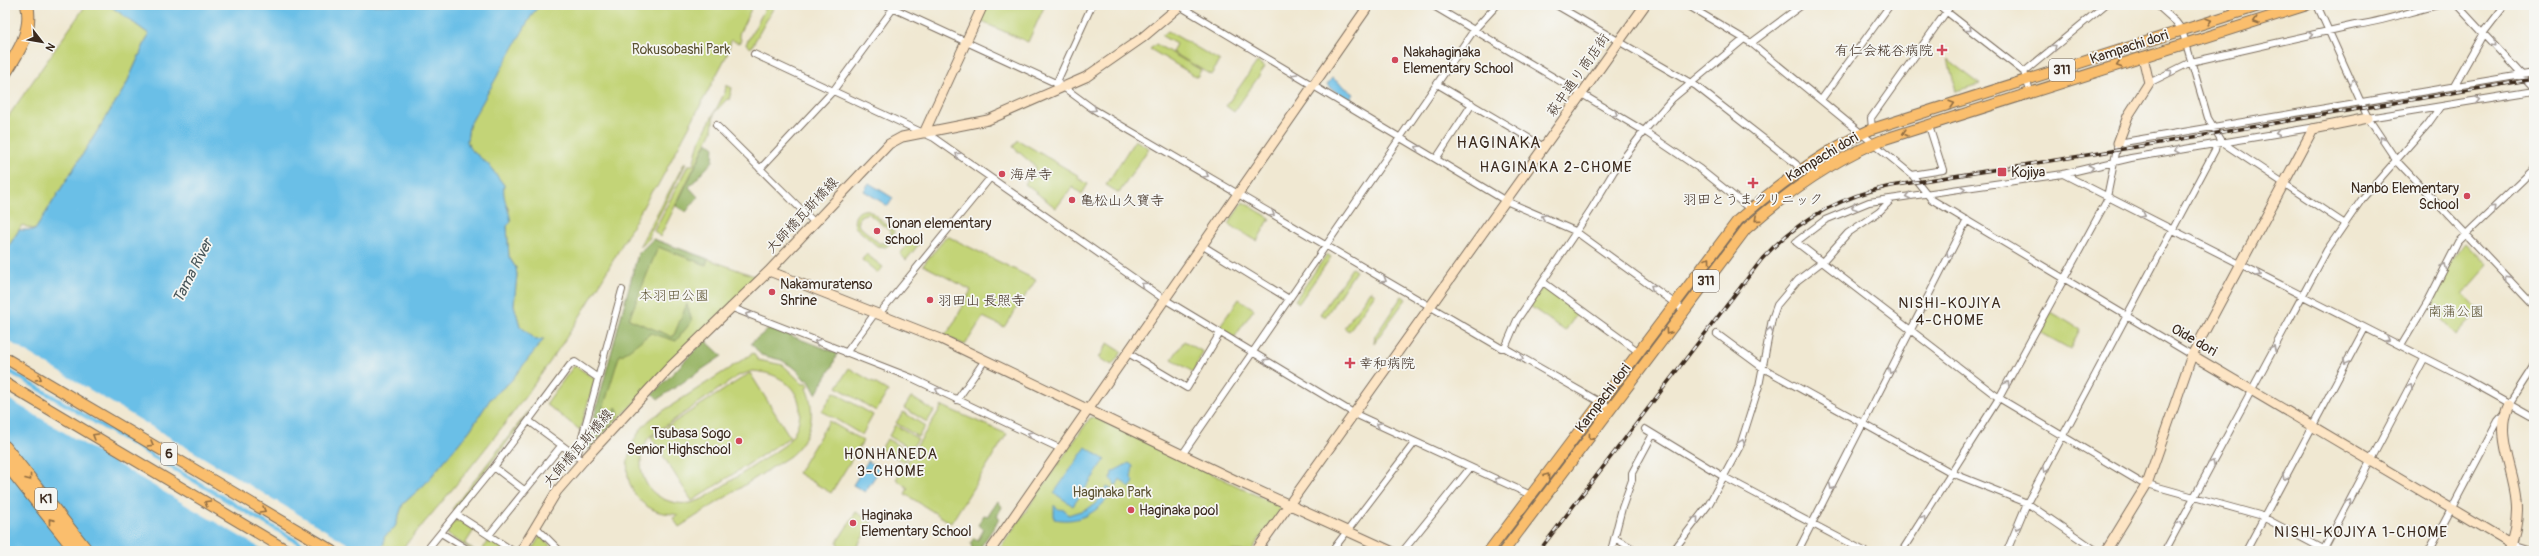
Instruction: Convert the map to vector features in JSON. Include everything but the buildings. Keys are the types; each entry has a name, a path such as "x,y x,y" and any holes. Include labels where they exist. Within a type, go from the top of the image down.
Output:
{"highway":[{"path":"5,73 23,41 29,18 27,5"},
{"name":"K1","path":"5,447 87,551"},
{"name":"K1","path":"5,462 76,551"}],"main road":[{"name":"Kampachi dori","path":"1489,551 1533,496 1738,220 1750,209 1801,171 1862,134 1872,130 2026,76 2262,5"},
{"name":"Kampachi dori","path":"1504,551 1746,229 1794,189 1877,147 1929,126 2306,5"},
{"name":"6","path":"5,358 333,551"},
{"name":"6","path":"5,383 288,551"}],"street":[{"path":"886,5 894,7 966,43 1059,85 1093,109 1238,194 1501,348 1505,348 1612,409"},
{"path":"924,133 983,5"},
{"path":"1059,85 1092,5"},
{"path":"1179,5 1312,87 1506,201 1575,230 1684,310"},
{"name":"大師橋瓦斯橋線","path":"521,551 557,491 580,458 730,307 769,271 889,144 902,137 988,120 1023,106 1059,85 1086,77 1142,38 1179,5"},
{"path":"990,551 1369,5"},
{"path":"1432,5 1644,131 1706,174 1750,209"},
{"path":"1182,455 1474,30 1497,5"},
{"path":"1556,5 1690,84 1796,164 1801,171"},
{"name":"萩中通り商店街","path":"1256,551 1646,5"},
{"path":"1687,5 1751,43 1912,175 1924,193"},
{"path":"1751,43 1802,5"},
{"path":"1821,100 1890,5"},
{"path":"1938,5 2026,76 2032,94"},
{"path":"1872,130 1871,118 1950,5"},
{"path":"2026,76 2105,5"},
{"path":"2157,5 2176,22 2182,30 2190,62 2211,126 2223,143 2345,224"},
{"path":"2317,5 2368,118 2396,160 2465,235 2534,306"},
{"path":"1902,551 1999,398 2108,198 2118,143 2128,116 2149,83 2190,62 2374,23 2397,14 2438,5"},
{"path":"2457,5 2534,89"},
{"path":"2454,86 2483,34 2504,5"},
{"path":"760,169 833,91 894,7"},
{"path":"1505,348 1517,320 1543,282 1575,230 1590,211 1614,171 1644,131 1672,99 1744,39"},
{"path":"754,54 924,133 1165,300 1355,414 1533,496"},
{"path":"2143,57 2149,83"},
{"path":"2118,143 2211,126 2534,73"},
{"path":"1437,84 1544,147"},
{"path":"2424,359 2324,550 2264,517 2147,484 2062,436 1999,398 1823,261 1796,242 1818,224 1841,212 1869,202 2063,174 2115,161 2440,107 2534,89"},
{"path":"1436,159 1472,104"},
{"path":"2165,551 2301,295 2362,199 2428,124 2440,107"},
{"path":"716,125 814,222"},
{"path":"1912,175 1943,170 1929,126"},
{"path":"2106,551 2147,484 2192,355 2313,129 2317,127"},
{"path":"2006,551 2027,503 2215,150 2216,144"},
{"path":"2401,346 2428,301 2447,260 2458,242 2534,169"},
{"path":"2063,174 2401,346 2534,418"},
{"path":"846,353 873,316 878,314 990,178"},
{"name":"Oide dori","path":"1924,193 2064,279 2451,509 2510,548"},
{"path":"1673,551 1709,504 1740,446 1756,398 1772,319 1777,305 1798,280 1823,261 1848,233 1879,212 1892,199"},
{"path":"1798,551 1814,524 1865,424 1966,220"},
{"path":"1203,246 1289,299"},
{"path":"769,271 878,314 985,360 1288,505 1391,551"},
{"path":"1543,282 1639,352"},
{"path":"529,421 561,446 580,458 598,378 622,290"},
{"path":"730,307 912,378 1061,449"},
{"path":"2246,551 2365,328"},
{"path":"1128,353 1187,388 1220,333"},
{"path":"1717,334 1763,368 1952,473 2027,503 2097,551"},
{"path":"957,400 985,360"},
{"path":"426,551 494,467 573,362 598,378"},
{"path":"2429,551 2498,421 2534,365"},
{"path":"2504,413 2503,423 2507,455 2517,501 2516,526 2510,548 2533,551"},
{"path":"1645,430 1724,477 1864,551"},
{"path":"1612,551 1622,508 1632,480 1632,473 1653,434"},
{"path":"1332,551 1415,442"},
{"path":"489,535 561,446"},
{"path":"494,467 524,490"},
{"path":"1403,551 1470,468"},
{"path":"456,514 513,551"},
{"path":"535,526 560,551"},
{"path":"441,533 470,551"},
{"path":"1616,539 1637,551"}],"green space":[{"path":"86,5 109,5 149,34 125,87 35,230 22,225 5,252 5,121"},
{"name":"Rokusobashi Park","path":"540,5 753,5 739,34 741,40 739,43 731,40 727,55 657,187 653,189 588,304 545,369 485,449 400,551 377,551 384,544 384,537 395,527 403,504 425,484 470,430 491,398 510,382 543,339 536,340 520,326 514,305 517,275 516,268 509,257 507,226 509,210 502,196 504,185 488,164 470,149 467,141 469,126 533,12"},
{"path":"767,5 775,5 751,48 746,44"},
{"path":"987,5 1045,5 1028,42 980,21"},
{"path":"1168,31 1220,61 1211,75 1172,52 1176,44 1162,36"},
{"path":"1156,44 1201,70 1197,77 1150,49"},
{"path":"1948,60 1980,84 1956,91"},
{"path":"1257,62 1265,67 1234,112 1226,106"},
{"path":"726,85 732,88 729,100 727,99 714,113 725,92"},
{"path":"714,113 712,131 660,237 654,231 688,165 693,165 699,142"},
{"path":"1018,140 1079,176 1078,178 1088,184 1082,194 1072,187 1056,208 1025,184 1036,167 1013,147"},
{"path":"1135,140 1149,148 1119,193 1106,185"},
{"path":"707,142 714,146 713,161 689,187 698,197 686,212 676,206"},
{"path":"685,162 685,165 649,235 650,238 639,247"},
{"path":"1243,202 1270,218 1257,241 1228,224"},
{"path":"869,210 894,231 893,241 886,247 877,246 855,227 855,217 859,212","holes":["868,213 891,232 890,239 887,243 879,243 858,225 860,216"]},
{"path":"947,236 1036,280 1004,327 983,317 965,345 945,336 954,323 971,290 923,265"},
{"path":"913,238 920,243 906,260 900,254"},
{"name":"本羽田公園","path":"653,239 757,277 588,450 586,447 638,254"},
{"path":"653,239 708,259 706,265 658,247 629,319 673,337 687,304 692,321 676,341 651,333 622,355 620,353 600,419 609,421 616,407 619,414 588,450 586,447 638,254"},
{"name":"南蒲公園","path":"2466,242 2488,265 2462,294 2479,310 2456,335 2430,306 2452,259"},
{"path":"866,254 883,267 878,273 862,260"},
{"path":"1327,254 1331,257 1299,303 1295,300"},
{"path":"1352,268 1356,271 1325,317 1320,314"},
{"path":"1543,286 1579,311 1565,331 1530,306"},
{"path":"1370,291 1375,294 1349,331 1344,328"},
{"path":"1402,296 1406,299 1374,343 1375,336"},
{"path":"1239,299 1254,309 1234,338 1219,327"},
{"path":"1676,311 1614,397 1612,395"},
{"path":"2051,312 2080,329 2070,349 2040,332"},
{"path":"770,328 837,353 833,365 816,394 808,379 805,380 796,369 781,360 761,355 751,343"},
{"path":"705,340 722,356 658,399 653,394"},
{"path":"1184,341 1203,352 1193,372 1172,359"},
{"path":"1108,343 1122,352 1112,365 1099,358"},
{"path":"753,353 758,360 783,365 803,384 807,382 809,386 806,388 811,407 810,425 803,441 797,449 790,456 679,527 673,518 678,515 654,510 642,502 633,491 629,479 628,466 630,452 642,428 652,418","holes":["752,371 767,373 790,386 797,396 800,407 799,419 794,432 785,445 698,501 688,503 674,502 660,497 650,489 643,477 641,465 642,454 649,437 738,376"]},
{"path":"576,366 595,379 580,430 546,404 573,367"},
{"path":"849,368 888,391 876,411 837,387"},
{"path":"750,373 790,437 692,501 651,437"},
{"path":"834,392 873,415 862,435 822,411"},
{"path":"542,394 508,441 454,510 452,509"},
{"path":"911,397 934,411 927,422 904,408"},
{"path":"942,406 1007,434 951,523 905,494 908,488 896,479"},
{"path":"903,412 925,426 918,437 896,423"},
{"name":"Haginaka Park","path":"1094,417 1281,507 1281,509 1251,551 998,551 1090,418"},
{"path":"829,421 863,441 831,493 798,473"},
{"path":"895,425 918,439 911,449 889,436"},
{"path":"887,439 910,452 904,462 881,449"},
{"path":"998,501 1002,507 997,516 1000,518 978,551 971,551 972,546 970,544 974,538 978,540 984,529 978,525 984,515 988,516"},
{"path":"856,512 872,522 856,548 860,551 840,551 837,542"},
{"path":"454,521 460,521 507,551 482,551 488,540 474,530 465,544 476,551 474,551 448,535 447,530"},
{"path":"540,536 556,551 531,551"}],"water":[{"name":"Tama River","path":"109,5 540,5 533,13 469,126 467,141 470,149 488,164 504,185 505,199 511,222 507,226 509,257 516,268 517,275 514,305 520,326 536,340 544,339 510,382 491,398 470,430 425,484 403,504 395,527 384,537 384,544 377,551 5,551 5,252 19,230 35,230 125,87 149,34"},
{"path":"1332,78 1354,94 1349,101 1327,85"},
{"path":"869,183 893,198 888,206 864,191"},
{"path":"1086,447 1105,460 1073,506 1054,493"},
{"path":"868,461 880,469 865,492 853,485"},
{"path":"1129,463 1133,466 1131,478 1134,482 1130,488 1120,479 1116,486 1111,479 1112,472"},
{"path":"1107,487 1114,491 1102,505 1088,515 1072,520 1054,519 1054,505 1058,509 1065,510 1068,515 1087,509 1095,504"}],"pier":[{"path":"5,338 360,551 317,551 5,366"},
{"path":"5,371 309,551 265,551 186,505 5,397"}],"railway":[{"path":"1539,551 1762,259 1775,245 1804,222 1820,212 1854,197 1891,186 2100,153 2534,79"}],"place":[{"name":"有仁会糀谷病院","path":"1942,50"},
{"name":"Nakahaginaka Elementary School","path":"1395,60"},
{"name":"Kojiya","path":"2002,172"},
{"name":"海岸寺","path":"1002,174"},
{"name":"羽田とうまクリニック","path":"1753,183"},
{"name":"Nanbo Elementary School","path":"2467,196"},
{"name":"亀松山久寶寺","path":"1072,200"},
{"name":"Tonan elementary school","path":"877,231"},
{"name":"Nakamuratenso Shrine","path":"772,292"},
{"name":"羽田山 長照寺","path":"930,300"},
{"name":"幸和病院","path":"1350,363"},
{"name":"Tsubasa Sogo Senior Highschool","path":"739,441"},
{"name":"Haginaka pool","path":"1131,510"},
{"name":"Haginaka Elementary School","path":"853,523"}],"district":[{"name":"HAGINAKA","path":"1499,143"},
{"name":"HAGINAKA 2-CHOME","path":"1556,167"},
{"name":"NISHI-KOJIYA 4-CHOME","path":"1950,312"},
{"name":"HONHANEDA 3-CHOME","path":"891,462"},
{"name":"NISHI-KOJIYA 1-CHOME","path":"2361,532"}]}
